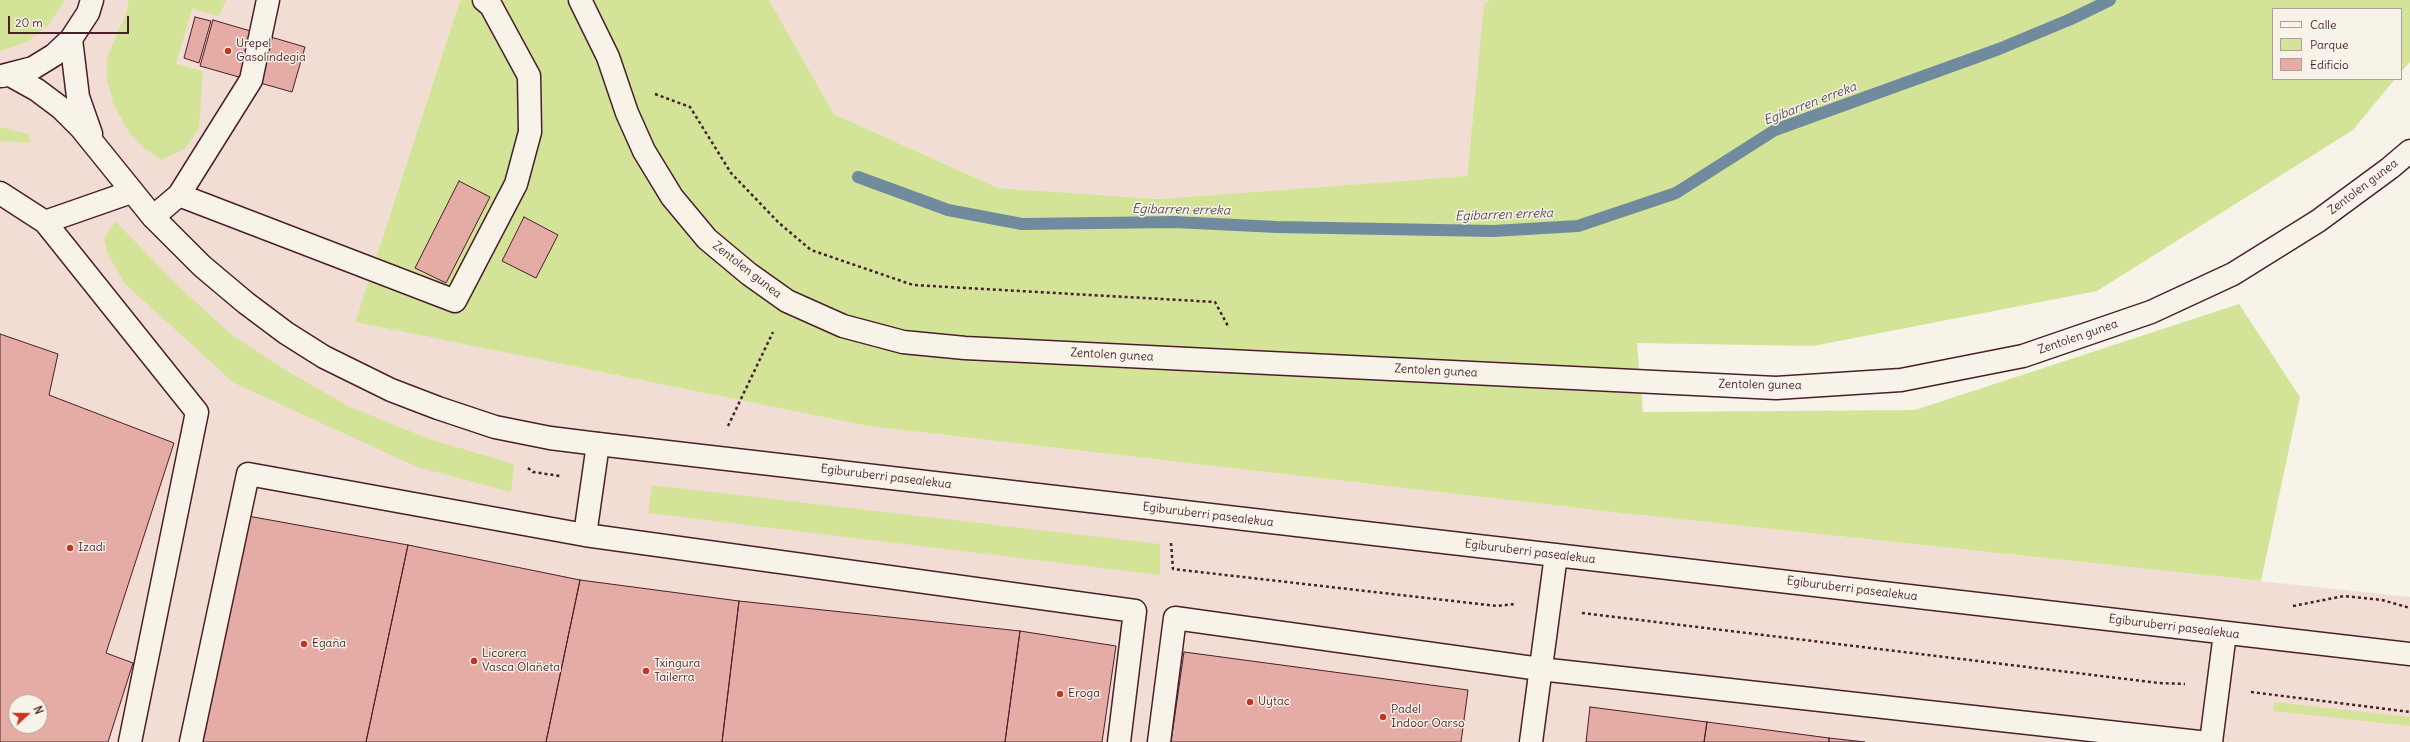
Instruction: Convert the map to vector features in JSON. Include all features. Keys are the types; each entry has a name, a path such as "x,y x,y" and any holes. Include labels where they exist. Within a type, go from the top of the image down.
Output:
{"street":[{"path":"5,76 33,68 54,55 71,39 88,13 92,0"},
{"path":"153,217 179,195 250,80 268,0"},
{"path":"179,195 455,301 516,184 530,132 529,76 491,6 484,0"},
{"name":"Zentolen gunea","path":"580,0 608,58 627,113 644,151 672,198 707,239 749,274 787,301 842,326 903,342 965,348 1776,388 1901,380 2023,356 2151,312 2233,274 2259,258 2318,221 2390,168 2410,151"},
{"name":"Egiburuberri pasealekua","path":"71,39 78,97 86,125 99,151"},
{"name":"Egiburuberri pasealekua","path":"5,76 37,90 61,108 99,151 153,217 202,266 246,303 286,333 324,357 391,390 438,408 495,427 550,438 598,444 2410,654"},
{"path":"46,222 131,192"},
{"path":"0,193 46,222 197,412 130,742"},
{"path":"585,535 598,444"},
{"path":"191,742 248,474 585,535 1136,611 1119,742"},
{"path":"1531,742 1556,555"},
{"path":"1159,742 1175,618 1540,669 2199,742"},
{"path":"2211,742 2225,633"}],"path":[{"path":"653,93 690,107 731,173 778,223 812,250 913,285 1214,302 1231,331"},
{"path":"726,430 774,328"},
{"path":"2292,606 2344,596 2382,600 2410,608"}],"shaded area":[{"path":"0,0 460,0 355,322 867,426 1612,512 2410,597 2410,742 0,742"},
{"path":"769,0 1490,0 1484,5 1467,176 1159,199 998,188 834,114"}],"green space":[{"path":"0,0 65,0 49,24 27,42 0,51"},
{"path":"129,0 226,0 219,16 192,9 176,64 203,71 199,129 184,149 161,160 144,148 128,131 113,103 107,80 107,58 126,13"},
{"path":"460,0 769,0 834,114 998,188 1159,199 1467,176 1484,4 1490,0 2410,0 2410,62 2402,71 2402,8 2272,8 2272,80 2394,80 2353,130 2097,291 1813,346 1637,343 1643,412 1915,410 2239,304 2300,397 2261,581 1612,512 867,426 355,322"},
{"path":"0,127 28,134 31,143 0,141"},
{"path":"115,221 177,285 232,335 287,371 348,406 429,439 514,464 511,492 417,467 234,383 125,284 108,255 104,239"},
{"path":"652,485 1160,544 1160,575 648,513"},
{"path":"2274,702 2410,717 2410,726 2273,711"}],"building":[{"path":"195,17 211,21 199,63 184,58"},
{"path":"213,20 305,47 292,92 200,66"},
{"path":"459,181 490,197 446,283 415,268"},
{"path":"524,217 558,235 536,278 502,261"},
{"name":"Izadi","path":"0,334 58,354 49,395 174,443 106,653 133,663 108,742 0,742"},
{"name":"Egaña","path":"248,516 408,545 366,742 200,742"},
{"name":"Licorera Vasca Olañeta","path":"408,545 580,580 546,742 366,742"},
{"name":"Txingura Tailerra","path":"580,580 739,601 722,742 546,742"},
{"path":"739,601 1020,631 1005,742 722,742"},
{"name":"Eroga","path":"1020,631 1116,646 1102,742 1005,742"},
{"path":"1184,652 1468,690 1461,742 1171,742"},
{"path":"1590,707 1707,722 1704,742 1586,742"},
{"path":"1707,722 1829,738 1829,742 1704,742"},
{"path":"1829,738 1865,742 1829,742"}],"waterway":[{"name":"Egibarren erreka","path":"858,177 948,210 1022,224 1174,222 1277,227 1493,231 1578,226 1676,193 1775,130 1999,49 2071,19 2110,0"}],"place":[{"name":"Urepel Gasolindegia","path":"228,51"},
{"name":"Izadi","path":"70,548"},
{"name":"Egaña","path":"304,644"},
{"name":"Licorera Vasca Olañeta","path":"474,661"},
{"name":"Txingura Tailerra","path":"646,671"},
{"name":"Eroga","path":"1060,694"},
{"name":"Uytac","path":"1250,702"},
{"name":"Padel Indoor Oarso","path":"1383,717"}]}
